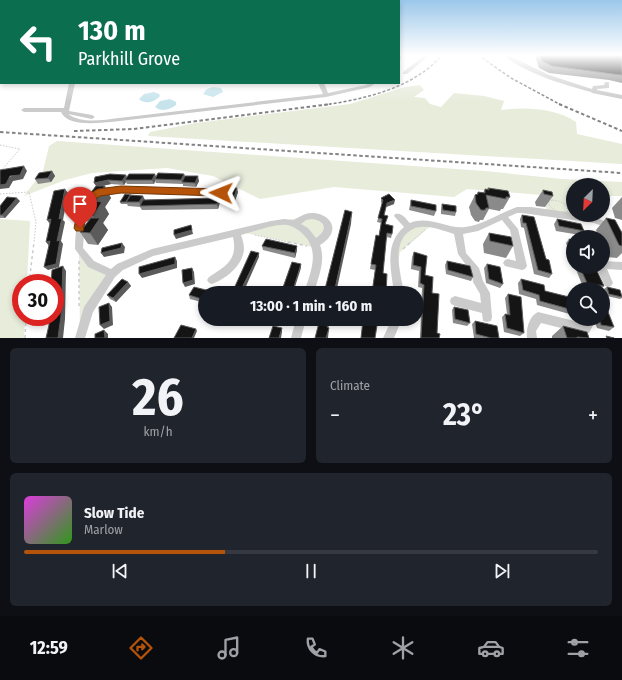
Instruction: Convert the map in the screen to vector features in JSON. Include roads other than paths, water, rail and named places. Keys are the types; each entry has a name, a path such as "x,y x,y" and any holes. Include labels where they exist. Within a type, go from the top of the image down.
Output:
{"street":[{"path":"533,71 570,86 622,97"},
{"path":"569,79 570,86"},
{"path":"594,92 595,87 607,87 607,83"},
{"path":"65,111 72,84"},
{"path":"321,84 326,95"},
{"path":"24,110 65,111 110,121 326,95 371,84"},
{"path":"112,274 91,264 78,249 82,206 84,201 98,192 121,190 221,193 223,186"},
{"path":"398,286 393,257 401,236 409,227 421,224 433,224 458,231 483,227 518,210 595,220 605,224 622,235"},
{"path":"294,224 310,215 324,218 328,224 329,233 326,238 316,246"},
{"path":"398,216 409,227"},
{"path":"503,216 514,229 522,266 508,263"},
{"path":"80,338 88,310 112,274 120,267 152,253 280,222 294,224 308,233 316,246 318,263 311,286"},
{"path":"455,301 487,313 485,293 478,282 476,270 462,254 458,231"},
{"path":"212,280 225,271 238,258 240,250 239,233"},
{"path":"610,265 622,266"},
{"path":"532,338 531,330 538,317 588,330"},
{"path":"296,338 299,326"},
{"path":"388,338 394,326"}],"water":[{"path":"213,87 221,88 223,92 213,97 203,94 207,89"},
{"path":"154,92 160,96 153,101 144,102 139,99 144,94"},
{"path":"170,99 176,102 176,105 166,110 157,109 155,107 160,101"}],"railway":[{"path":"326,105 356,99 388,90 403,84 425,71"},
{"path":"501,71 560,104"},
{"path":"326,105 331,104"},
{"path":"560,104 622,131"},
{"path":"74,131 134,129 326,105"},
{"path":"0,132 622,173"}]}
